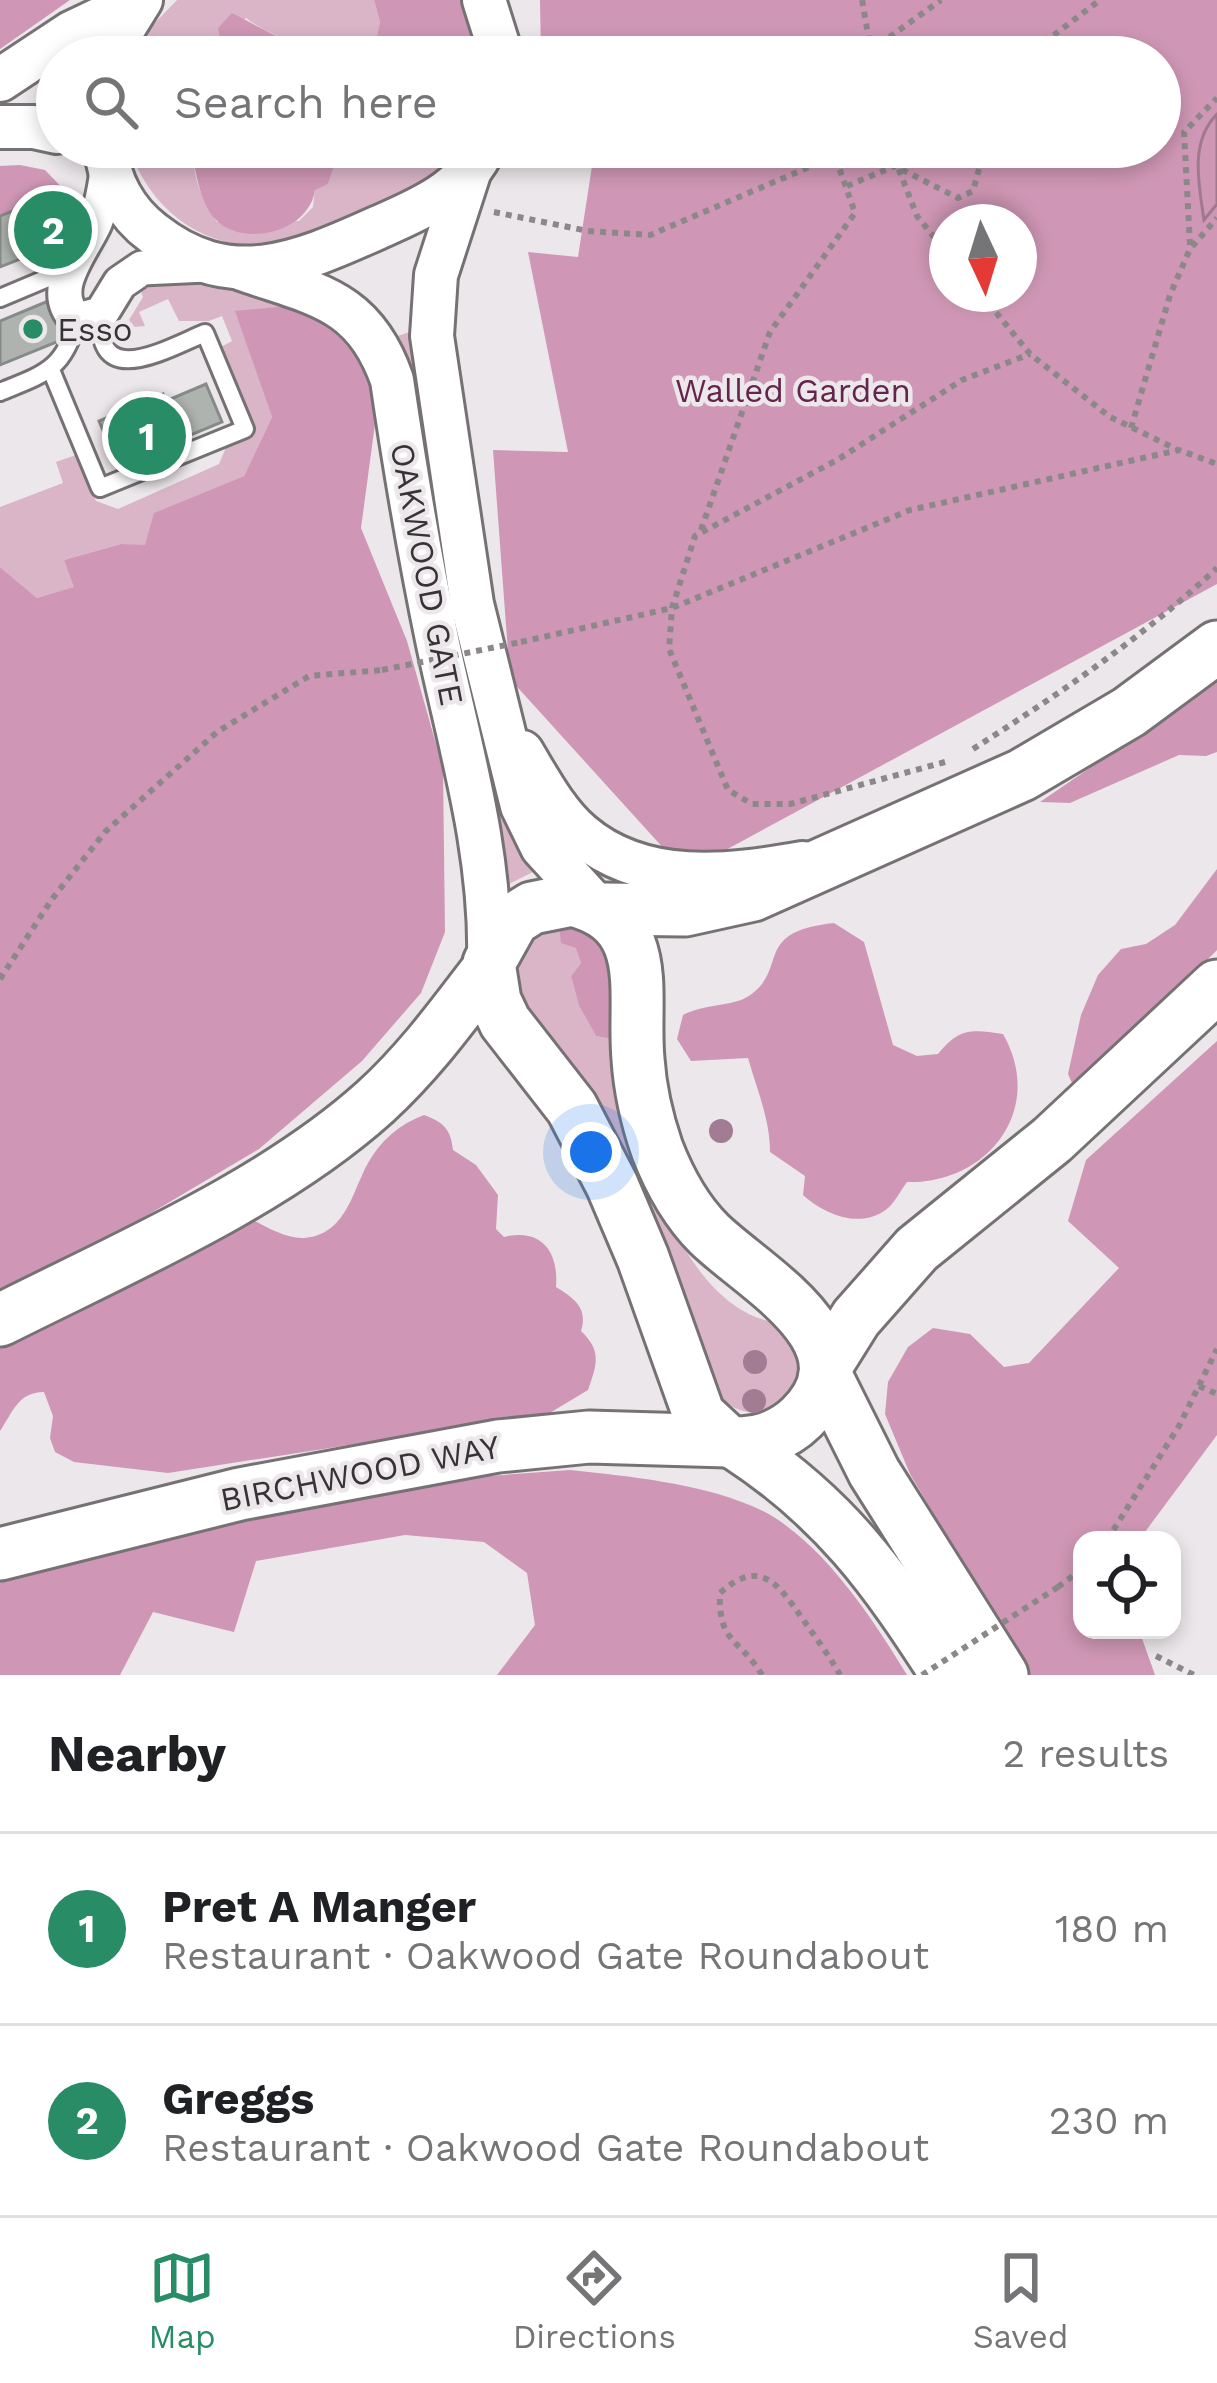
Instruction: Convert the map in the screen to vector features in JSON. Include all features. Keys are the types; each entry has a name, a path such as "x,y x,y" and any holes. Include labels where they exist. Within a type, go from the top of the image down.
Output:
{"main road":[{"path":"0,1320 191,1223 304,1156 372,1105 408,1070 489,966 513,920 532,908 572,900 598,907 685,910 753,895 1022,775 1129,712 1217,647"},
{"path":"598,907 627,938 635,959 641,1088 647,1120 674,1187 708,1233 804,1318 821,1343 825,1370 874,1472 1002,1675"},
{"path":"489,966 494,1001 505,1022 572,1108 612,1185 670,1328 698,1415 798,1489 845,1533 889,1584 947,1675"},
{"path":"825,1370 876,1293 917,1249 1052,1140 1217,986"},
{"name":"BIRCHWOOD WAY","path":"0,1554 240,1494 498,1446 589,1437 731,1442 779,1434 796,1423 820,1391 825,1370"}],"street":[{"path":"120,36 140,0"},
{"path":"66,36 140,0"},
{"path":"489,4 497,36"},
{"path":"0,80 36,56"},
{"path":"0,127 36,130"},
{"path":"101,168 96,221 69,269 64,294 67,311 89,317 120,283 142,268 225,267 315,256 411,213 468,168"},
{"name":"OAKWOOD GATE","path":"107,168 118,194 142,226 175,251 327,299 370,332 382,353 392,380 439,646 480,828 491,908 489,966"},
{"name":"OAKWOOD GATE","path":"478,168 436,275 431,335 469,585 522,806 542,847 598,907"},
{"path":"492,692 518,745 562,815 580,834 617,857 682,874 833,858"}],"lane":[{"path":"0,298 69,269"},
{"path":"0,392 51,370 89,317 104,348 129,361 205,333 245,429 100,488 51,370"}],"path":[{"path":"862,0 868,36"},
{"path":"894,36 941,0"},
{"path":"1053,36 1100,0"},
{"path":"1190,249 1184,132 1217,98"},
{"path":"482,168 481,208 588,231 650,236 807,168"},
{"path":"700,533 770,332 855,214 840,168"},
{"path":"847,187 890,168"},
{"path":"896,168 917,216 929,231"},
{"path":"899,168 958,198 973,191 979,168"},
{"path":"1131,428 1171,295 1190,249 1217,218"},
{"path":"996,312 1030,354 1110,417 1217,464"},
{"path":"1030,354 962,380 837,460 695,536 672,608 669,649 728,790 752,804 790,804 958,759 1076,683 1178,605 1217,568"},
{"path":"0,979 52,899 105,832 217,732 309,676 382,670 672,608 910,510 1179,450"},
{"path":"1113,1531 1179,1426 1217,1349"},
{"path":"1199,1386 1217,1394"},
{"path":"762,1675 725,1634 719,1613 720,1593 736,1579 758,1575 778,1584 840,1675"},
{"path":"922,1675 1073,1576"},
{"path":"1156,1656 1194,1675"}],"shaded area":[{"path":"177,0 374,0 380,22 378,36 277,36 246,18 229,36 146,36"},
{"path":"1217,114 1217,204 1204,220 1199,151"},
{"path":"138,168 195,168 217,222 299,221 313,207 315,189 328,184 334,168 441,168 314,237 255,246 201,233 178,219"},
{"path":"149,282 196,282 296,305 236,312 272,417 244,476 155,513 145,546 121,544 64,560 75,587 37,598 0,567 0,507 63,483 56,462 76,455 96,501 118,509 219,464 227,445 248,423 248,411 221,347 232,341 222,316 179,321 168,299 139,312 145,326 133,327 129,320 143,297 140,289"},
{"path":"415,330 537,870 509,884 395,337"},
{"path":"559,926 577,948 581,963 571,976 579,1006 596,1036 617,1040 678,1238 714,1288 746,1313 784,1323 794,1346 799,1363 793,1389 767,1409 735,1408 710,1380 514,997 522,952 537,937"}],"green space":[{"path":"0,0 70,0 0,49"},
{"path":"374,0 470,0 481,36 377,36 380,22"},
{"name":"Walled Garden","path":"540,0 1217,0 1217,584 685,872 510,679 493,450 568,452 528,252 578,257 592,168 1181,168 1181,36 541,36"},
{"path":"232,13 276,36 220,36 218,28"},
{"path":"0,166 45,170 67,193 59,202 0,228"},
{"path":"195,168 334,168 328,184 315,190 301,217 288,226 257,234 227,228 215,219"},
{"path":"296,305 338,326 360,354 377,409 361,528 407,641 443,769 445,932 421,993 362,1061 259,1149 119,1232 0,1292 0,567 37,598 74,587 64,560 121,544 145,545 154,513 244,476 272,417 235,311"},
{"path":"1217,681 1217,752 1179,755 1070,803 1040,802"},
{"path":"1217,869 1217,950 1076,1092 1068,1074 1081,1015 1098,975 1121,949 1146,944 1175,925"},
{"path":"834,923 864,942 893,1045 917,1056 938,1054 959,1035 992,1032 1003,1034 1015,1062 1018,1089 1013,1114 1002,1137 984,1156 936,1179 907,1182 888,1208 867,1218 833,1214 812,1202 803,1195 805,1176 770,1152 748,1058 691,1061 677,1039 683,1015 741,1000 760,986 781,943 791,935"},
{"path":"559,926 581,928 608,946 617,1040 596,1036 579,1006 571,976 581,963 576,948 561,943"},
{"path":"1217,1041 1217,1435 1146,1531 1073,1531 1073,1639 1142,1639 1155,1675 1029,1675 910,1474 885,1414 888,1382 908,1347 933,1328 970,1334 1004,1367 1029,1363 1119,1268 1068,1221 1086,1160"},
{"path":"424,1115 445,1127 453,1150 476,1165 498,1195 496,1229 504,1237 537,1239 550,1253 556,1287 578,1305 583,1316 581,1331 595,1352 588,1390 548,1414 168,1473 74,1462 55,1452 50,1438 53,1416 44,1392 22,1399 0,1431 0,1340 251,1219 290,1237 318,1235 346,1210 379,1147 399,1128"},
{"path":"570,1470 685,1486 730,1498 776,1518 840,1578 907,1675 497,1675 535,1625 527,1573 484,1542 405,1535 256,1561 234,1632 153,1612 120,1675 0,1675 0,1574 121,1539 466,1471 488,1476"}],"building":[{"path":"48,197 66,241 0,267 0,216"},
{"name":"Esso","path":"53,299 69,337 0,365 0,321"},
{"path":"206,384 222,422 152,451 158,463 143,470 140,462 130,466 123,449 113,454 99,421 163,394 166,401"}],"place":[{"name":"Greggs","path":"53,230"},
{"name":"Esso","path":"33,329"},
{"name":"Pret A Manger","path":"147,436"}]}
